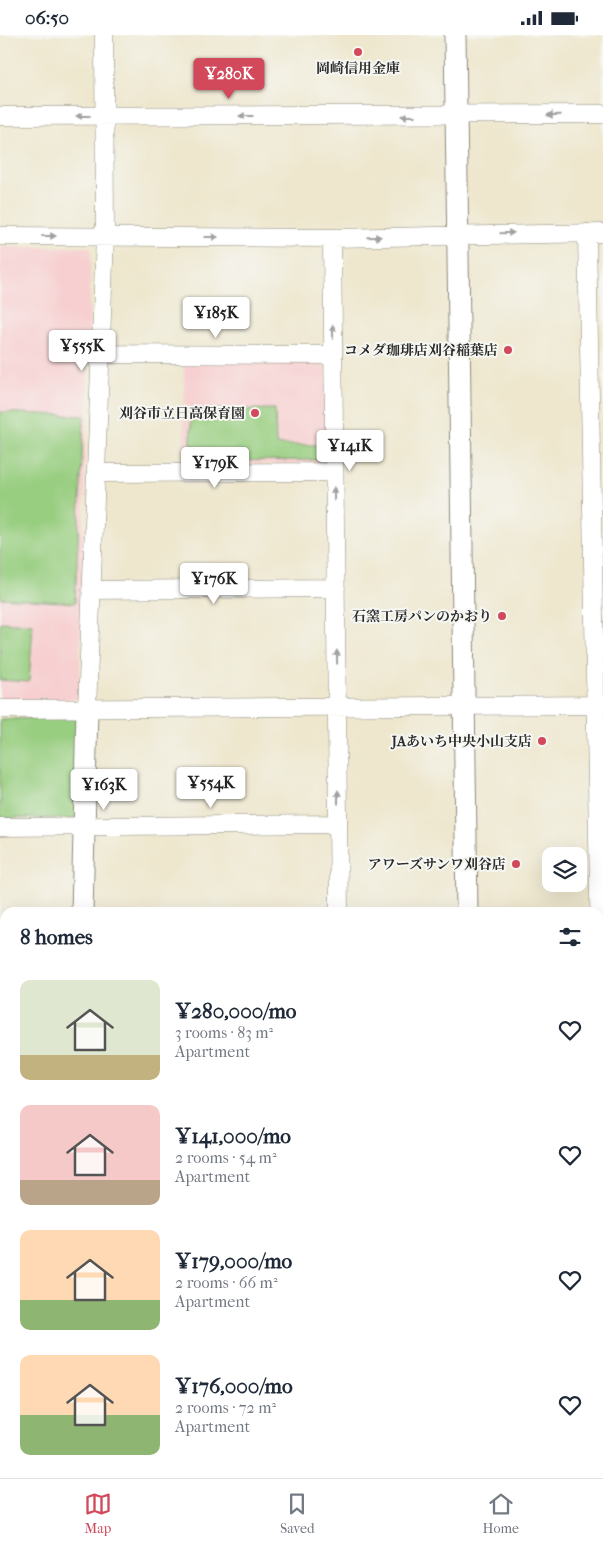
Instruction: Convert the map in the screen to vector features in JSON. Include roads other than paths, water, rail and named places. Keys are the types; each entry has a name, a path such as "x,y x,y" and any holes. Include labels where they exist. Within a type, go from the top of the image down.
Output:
{"street":[{"path":"82,907 99,354 105,237 104,35"},
{"path":"455,35 465,705 466,907"},
{"path":"0,116 457,116 603,114"},
{"path":"0,237 332,238 458,234 595,233 600,907"},
{"path":"332,238 339,907"},
{"path":"99,354 333,355"},
{"path":"96,473 334,472"},
{"path":"91,590 336,588"},
{"path":"0,709 599,705"},
{"path":"0,827 338,824"}],"place":[{"name":"岡崎信用金庫","path":"358,52"},
{"name":"コメダ珈琲店刈谷稲葉店","path":"508,350"},
{"name":"刈谷市立日高保育園","path":"255,413"},
{"name":"石窯工房パンのかおり","path":"502,616"},
{"name":"JAあいち中央小山支店","path":"542,741"},
{"name":"アワーズサンワ刈谷店","path":"516,864"}]}
